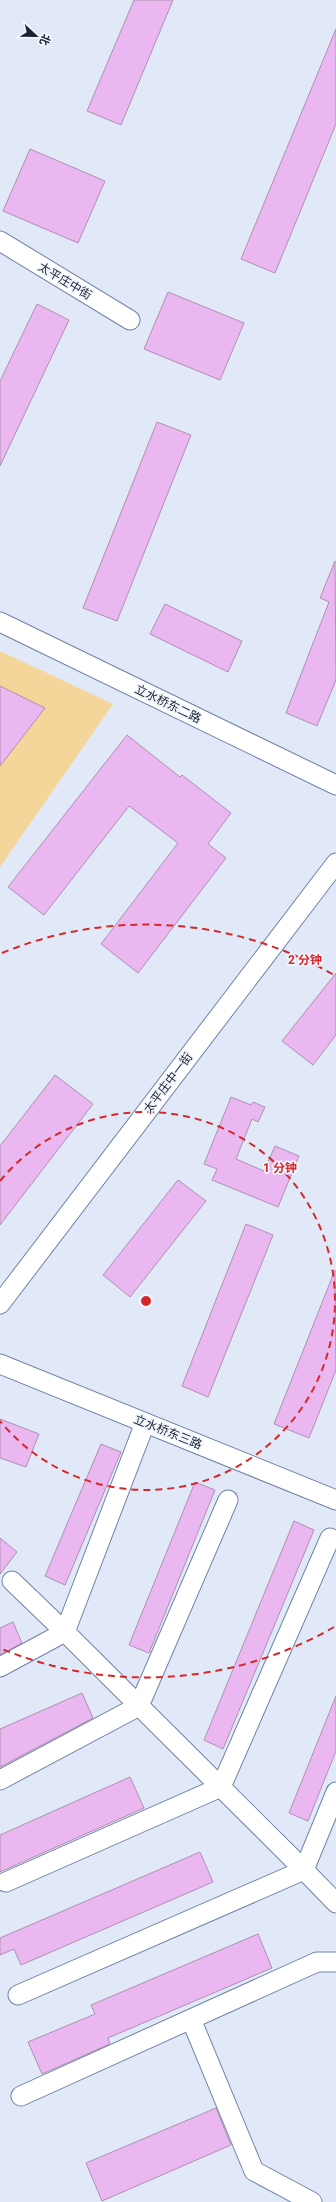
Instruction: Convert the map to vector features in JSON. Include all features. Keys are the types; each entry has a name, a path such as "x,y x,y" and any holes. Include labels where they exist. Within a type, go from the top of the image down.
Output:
{"street":[{"name":"太平庄中街","path":"0,241 130,320"},
{"name":"立水桥东二路","path":"0,622 336,785"},
{"name":"太平庄中一街","path":"0,1304 336,863"},
{"name":"立水桥东三路","path":"0,1364 336,1500"},
{"path":"0,1667 65,1632 145,1423"},
{"path":"0,1780 139,1706 228,1500"},
{"path":"6,1882 221,1787 330,1538"},
{"path":"12,1581 221,1787 336,1903"},
{"path":"18,1995 304,1870 336,1792"},
{"path":"21,2096 317,1962 336,1962"},
{"path":"191,2019 254,2171 312,2202"}],"shaded area":[{"path":"0,651 113,704 0,867"}],"building":[{"path":"134,0 173,0 121,125 87,111"},
{"path":"336,29 336,124 275,273 241,259"},
{"path":"30,149 105,181 78,243 3,211"},
{"path":"168,292 244,323 220,380 144,349"},
{"path":"37,304 69,320 0,466 0,381"},
{"path":"157,422 191,435 117,621 83,608"},
{"path":"335,561 336,680 317,726 286,713 329,602 320,598"},
{"path":"165,604 242,641 228,672 150,634"},
{"path":"0,686 45,708 0,766"},
{"path":"127,735 180,777 182,775 231,813 208,844 226,858 138,973 101,944 178,843 129,806 44,915 8,887"},
{"path":"336,973 336,1035 313,1065 282,1041"},
{"path":"55,1075 93,1104 0,1225 0,1146"},
{"path":"231,1097 251,1105 253,1102 265,1107 258,1122 252,1119 236,1159 264,1171 275,1146 299,1156 278,1207 212,1180 217,1169 204,1164"},
{"path":"178,1180 206,1201 130,1297 103,1275"},
{"path":"246,1224 273,1235 208,1397 182,1386"},
{"path":"335,1270 336,1370 309,1438 274,1424"},
{"path":"0,1419 39,1434 26,1467 0,1458"},
{"path":"101,1444 121,1452 65,1585 45,1576"},
{"path":"195,1482 215,1490 149,1653 129,1645"},
{"path":"294,1521 314,1530 223,1749 204,1740"},
{"path":"0,1538 17,1552 0,1574"},
{"path":"13,1622 22,1643 0,1655 0,1628"},
{"path":"82,1693 93,1718 0,1767 0,1729"},
{"path":"336,1696 336,1751 308,1821 289,1813"},
{"path":"130,1777 144,1808 0,1872 0,1835"},
{"path":"200,1852 213,1882 21,1965 14,1949 0,1955 0,1938"},
{"path":"258,1934 272,1968 108,2038 110,2044 42,2074 28,2042 95,2014 91,2005"},
{"path":"216,2108 231,2145 102,2201 86,2163"}]}
